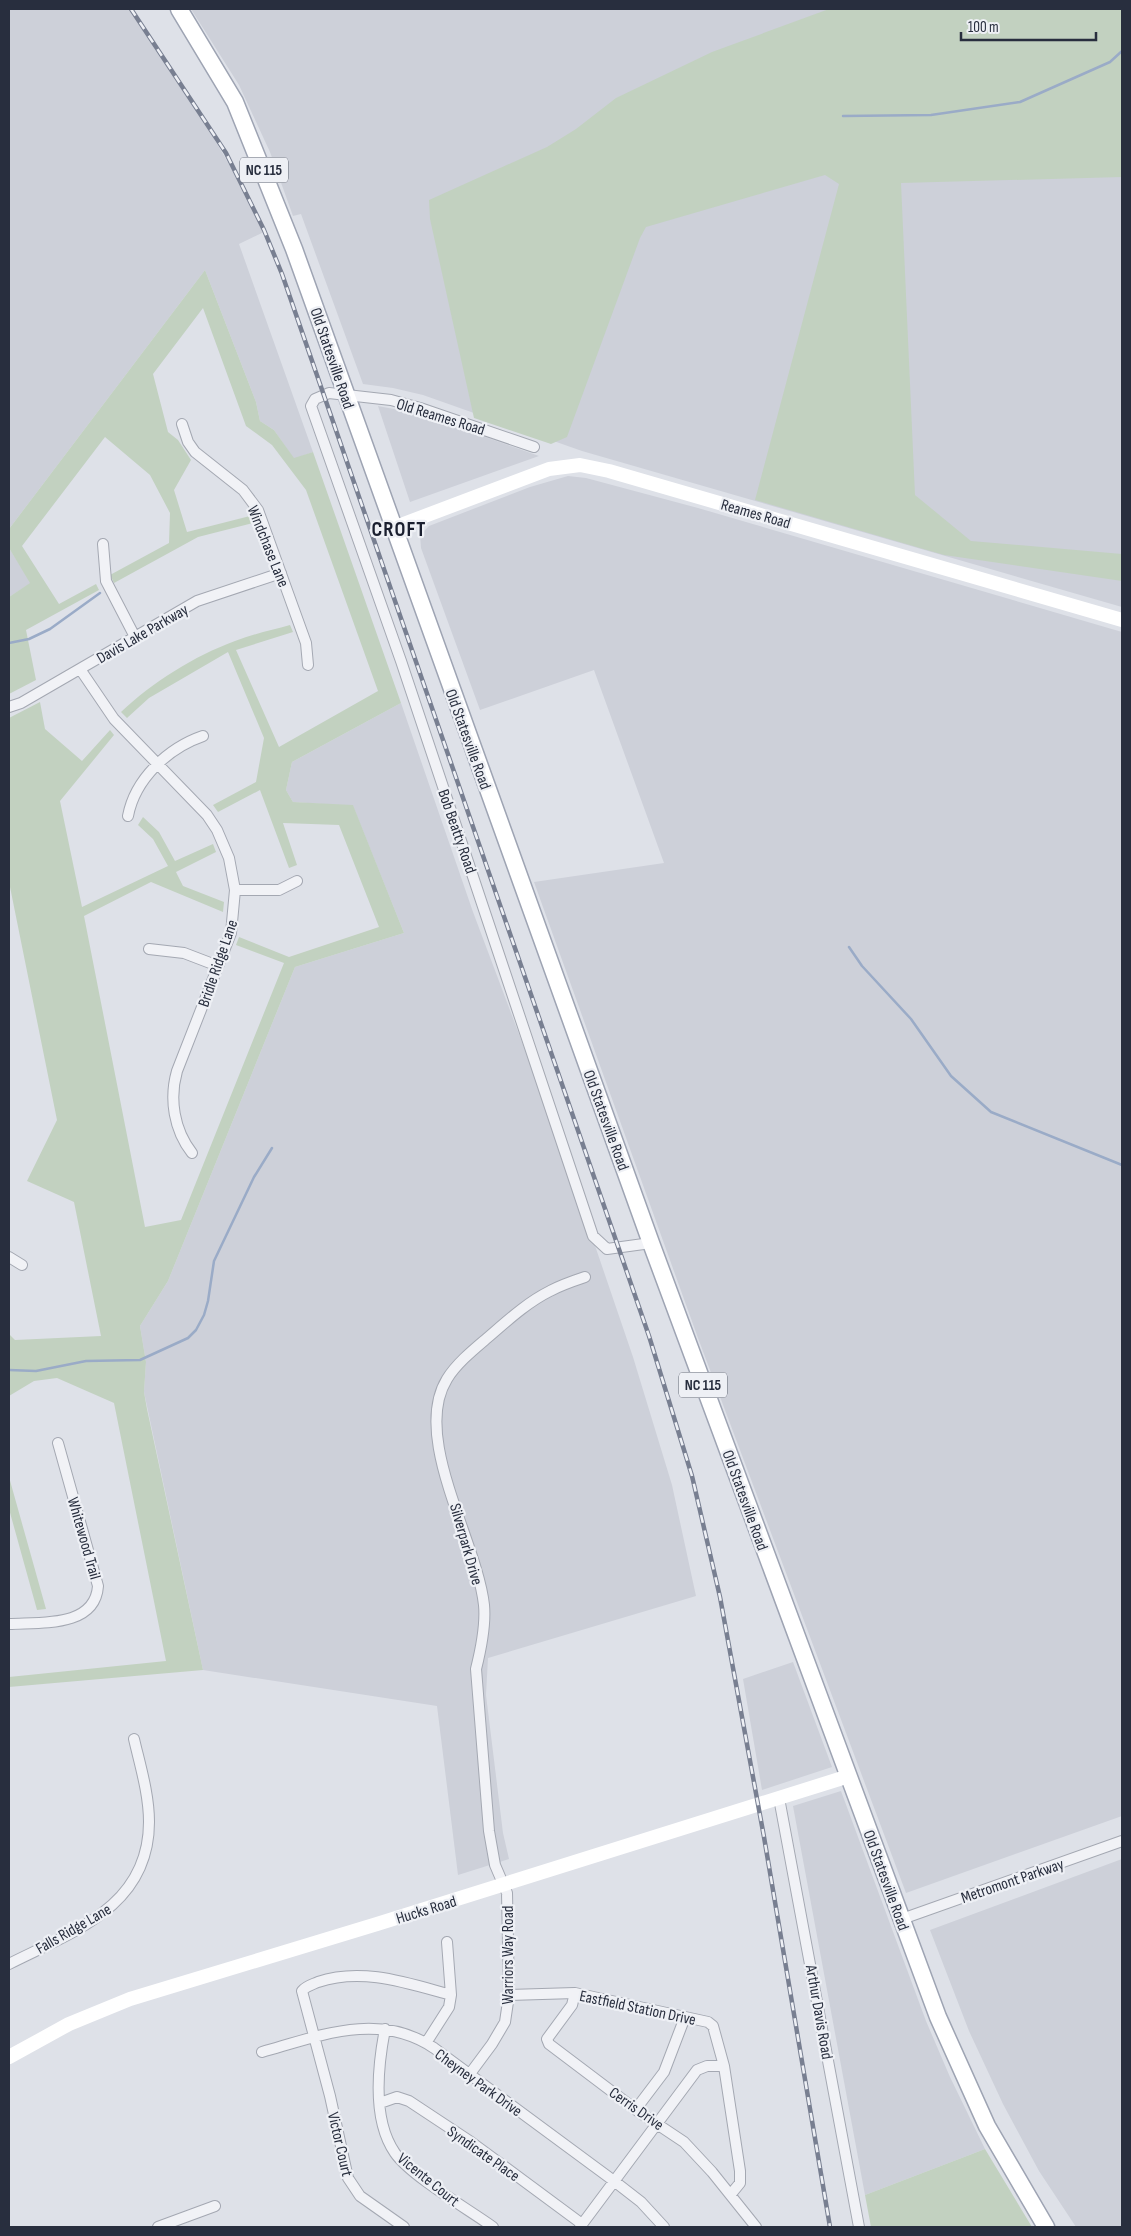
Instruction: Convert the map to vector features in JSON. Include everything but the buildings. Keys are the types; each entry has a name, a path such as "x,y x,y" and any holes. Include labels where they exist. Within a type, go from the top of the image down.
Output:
{"main road":[{"name":"Old Statesville Road","path":"178,9 235,102 294,249 651,1242 938,2017 987,2126 1046,2227"},
{"name":"Reames Road","path":"393,528 549,469 580,465 609,471 1122,620"},
{"name":"Hucks Road","path":"9,2057 69,2024 130,1999 849,1776"}],"street":[{"name":"Bob Beatty Road","path":"346,394 330,393 315,399 312,402 312,409 401,661 593,1236 607,1249 651,1242"},
{"name":"Old Reames Road","path":"346,394 391,400 420,408 534,447"},
{"name":"Windchase Lane","path":"182,424 188,442 195,452 243,490 254,504 306,644 308,665"},
{"path":"103,544 106,581 134,637"},
{"name":"Davis Lake Parkway","path":"9,707 80,669 197,601 281,573"},
{"name":"Bridle Ridge Lane","path":"80,669 114,719 208,815 217,830 229,858 235,890 231,933 177,1071 172,1089 178,1127 192,1153"},
{"path":"128,816 134,794 159,765 179,747 203,736"},
{"path":"235,890 279,890 297,882"},
{"path":"149,949 184,953 218,966"},
{"path":"9,1257 22,1264"},
{"name":"Silverpark Drive","path":"504,1884 495,1865 489,1831 476,1669 482,1646 484,1606 465,1534 439,1455 434,1428 446,1380 473,1349 522,1309 550,1291 585,1277"},
{"name":"Whitewood Trail","path":"9,1624 74,1618 87,1611 97,1597 98,1586 58,1443"},
{"name":"Falls Ridge Lane","path":"9,1964 97,1918 113,1907 132,1883 146,1846 149,1820 134,1739"},
{"name":"Arthur Davis Road","path":"779,1798 859,2227"},
{"name":"Metromont Parkway","path":"902,1918 1122,1841"},
{"name":"Warriors Way Road","path":"468,2075 492,2044 505,2022 508,1995 507,1893 504,1884"},
{"path":"426,2043 449,2007 447,1942"},
{"name":"Victor Court","path":"404,2227 360,2196 348,2178 330,2096 302,1991 305,1987 334,1977 353,1976 384,1978 450,1995"},
{"name":"Eastfield Station Drive","path":"508,1995 575,1993 708,2022 713,2026 724,2066 740,2171 740,2184 730,2194"},
{"name":"Cerris Drive","path":"575,1993 572,2005 548,2039 548,2044 636,2109 686,2143 756,2227"},
{"path":"636,2109 664,2072 685,2017"},
{"name":"Cheyney Park Drive","path":"262,2052 314,2037 353,2029 385,2028 410,2035 426,2043 614,2181 641,2202 664,2227"},
{"name":"Vicente Court","path":"385,2028 378,2073 380,2103 389,2141 394,2152 403,2162 493,2227"},
{"path":"581,2226 697,2070 707,2066 724,2066"},
{"name":"Syndicate Place","path":"380,2103 397,2097 409,2101 470,2142 581,2226"},
{"path":"158,2227 215,2206"}],"shaded area":[{"path":"9,9 130,9 204,122 239,181 264,232 239,244 313,452 294,459 274,430 260,421 256,402 205,270 9,529"},
{"path":"191,9 1122,9 1122,607 582,451 423,395 363,384 301,214 293,216 270,152 239,85"},
{"path":"378,406 420,414 539,456 410,502"},
{"path":"568,476 586,478 698,508 1122,632 1122,1816 906,1893 698,1338 534,882 664,863 594,670 480,710 421,548 420,535 429,526 530,487"},
{"path":"9,548 31,583 9,597"},
{"path":"401,703 473,912 560,1143 633,1357 672,1485 696,1596 488,1658 486,1695 503,1833 509,1859 458,1875 437,1706 203,1670 144,1392 146,1362 140,1326 168,1281 295,967 404,933 353,806 293,802 286,790 292,762"},
{"path":"793,1662 832,1767 762,1790 743,1679"},
{"path":"841,1791 926,2021 950,2077 985,2149 865,2195 793,1806"},
{"path":"1122,1859 1122,2227 1076,2227 1039,2171 1003,2104 969,2031 930,1930"}],"green space":[{"path":"829,9 1122,9 1122,177 901,183 915,495 971,541 1122,554 1122,581 944,555 755,500 839,184 825,175 646,227 640,238 567,437 551,444 474,418 430,219 429,200 547,147 576,129 616,98 712,52"},
{"path":"205,270 256,402 260,421 274,430 294,458 313,452 401,703 292,762 286,790 293,802 353,805 404,933 295,967 168,1281 140,1326 146,1362 144,1392 147,1409 203,1670 9,1687 9,1677 166,1661 114,1403 57,1378 34,1381 9,1396 9,1334 15,1340 101,1336 74,1202 27,1181 57,1120 9,882 9,718 40,702 45,729 82,761 110,730 114,735 60,801 82,907 168,866 153,839 138,825 143,817 159,832 175,861 213,844 216,852 176,872 183,886 224,902 223,912 151,882 84,916 145,1227 181,1220 284,963 236,945 239,937 289,957 379,927 339,825 283,823 297,865 289,868 260,790 218,812 213,805 256,782 264,738 228,652 149,698 127,718 121,712 160,680 204,654 256,634 290,625 293,632 236,650 279,747 378,691 306,490 272,445 246,426 203,308 153,374 168,432 178,440 191,460 174,490 187,532 250,516 253,523 198,537 114,583 110,575 169,543 170,513 150,475 105,437 22,546 59,604 96,584 99,590 26,630 36,680 9,694 9,597 30,583 9,548 9,529"},
{"path":"9,1477 46,1609 37,1610 9,1509"},
{"path":"985,2149 1032,2227 871,2227 865,2195"}],"waterway":[{"path":"843,116 931,115 1020,102 1110,62 1122,51"},
{"path":"9,643 29,639 50,629 100,593"},
{"path":"849,947 862,966 911,1019 951,1076 991,1112 1122,1165"},
{"path":"9,1370 36,1371 86,1361 140,1360 188,1338 196,1330 204,1315 214,1261 254,1177 272,1148"}],"railway":[{"path":"131,9 226,153 264,230 282,274 649,1336 692,1476 720,1597 764,1837 830,2227"}],"district":[{"name":"CROFT","path":"399,529"}]}
